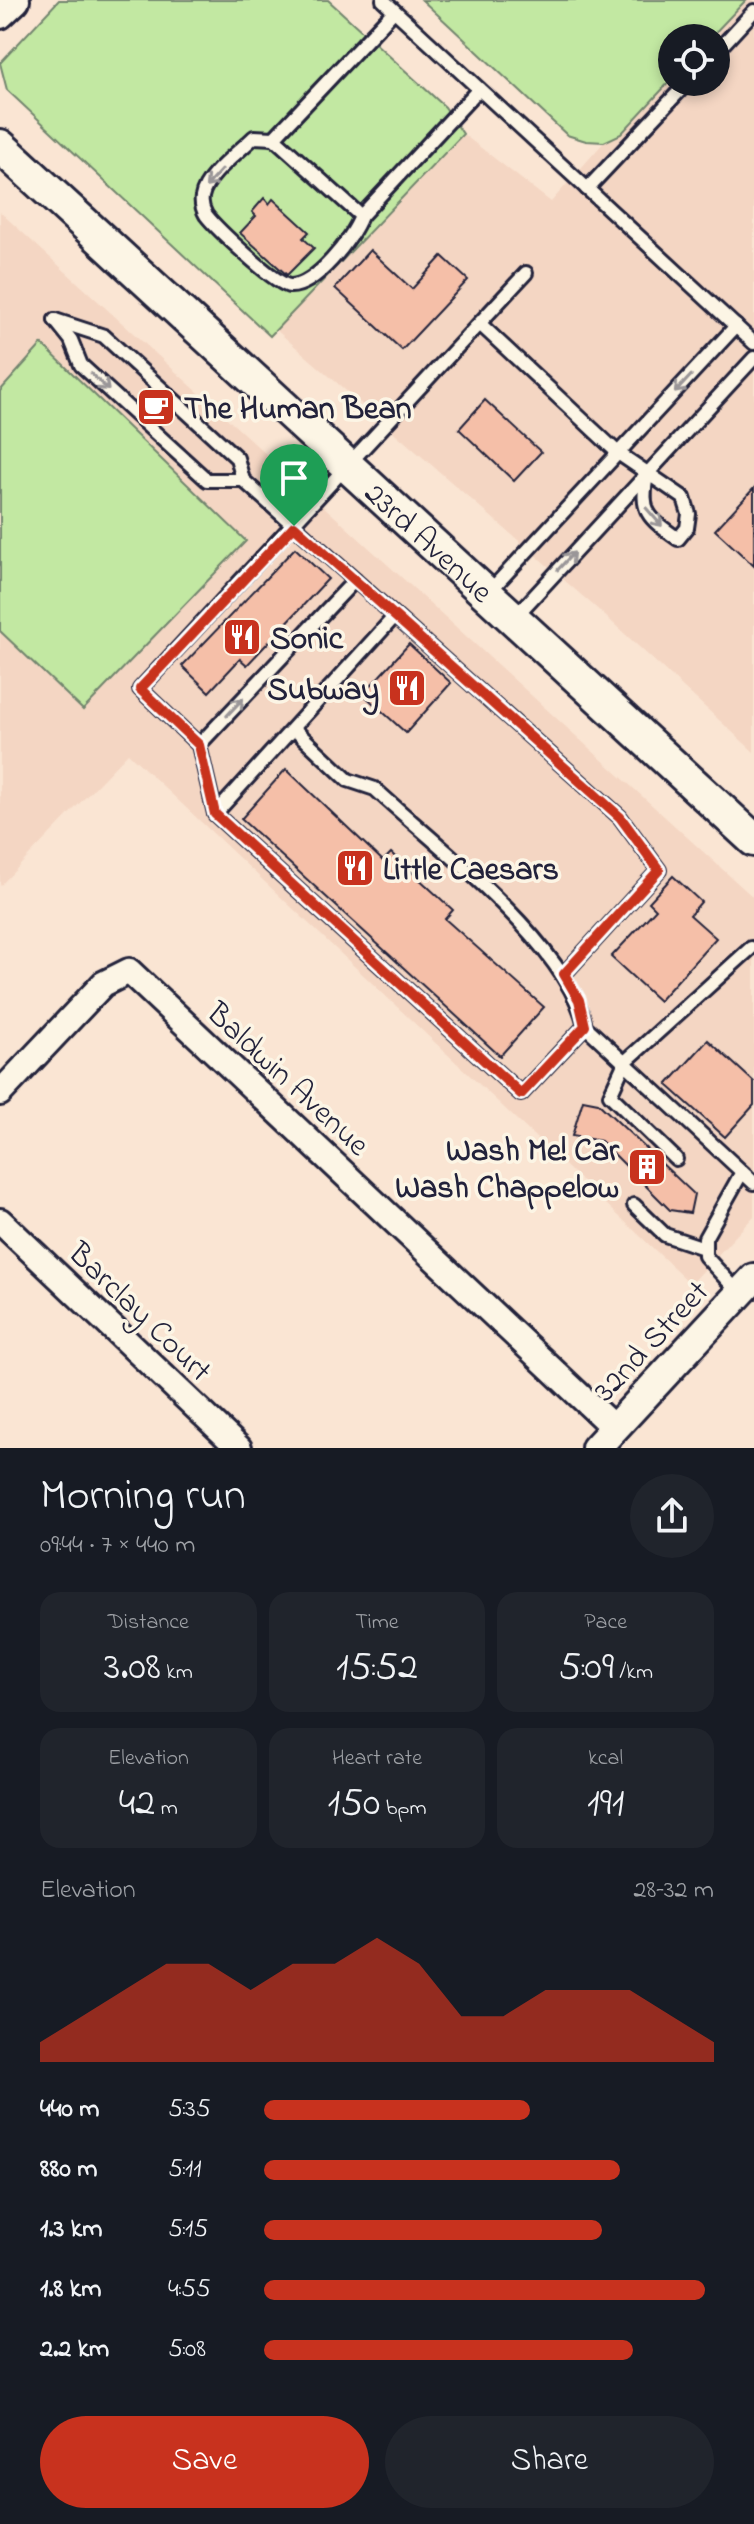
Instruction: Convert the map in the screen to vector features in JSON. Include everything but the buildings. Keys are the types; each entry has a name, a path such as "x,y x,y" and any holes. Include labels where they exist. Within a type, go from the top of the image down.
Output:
{"main road":[{"name":"23rd Avenue","path":"0,146 754,840"}],"street":[{"path":"0,14 15,0"},
{"name":"Baldwin Avenue","path":"0,1093 103,984 129,971 605,1438"},
{"name":"Barclay Court","path":"0,1221 239,1448"},
{"name":"32nd Street","path":"605,1438 747,1286"}],"lane":[{"path":"383,0 754,343"},
{"path":"274,138 394,11"},
{"path":"730,37 754,11"},
{"path":"361,216 274,138 254,137 206,185 202,196 207,215 279,283 300,285 312,279 355,233 361,216 479,89"},
{"path":"587,189 675,96"},
{"path":"526,273 140,689 199,745 215,814 521,1094 585,1026"},
{"path":"243,480 207,480 81,365 71,340 55,320 104,336 237,458 243,480 620,817 659,870 564,974"},
{"path":"480,324 618,453 684,498 689,514 687,528 678,539 649,514 642,501 647,475"},
{"path":"487,594 736,326"},
{"path":"514,619 754,358"},
{"path":"199,745 355,580"},
{"path":"215,814 395,616"},
{"path":"294,729 348,780 375,789 523,925 564,974 579,1000 585,1026 754,1183"},
{"path":"676,1159 610,1095 625,1062 753,948"},
{"path":"742,1172 705,1238 704,1248 711,1265 747,1286"},
{"path":"634,1205 665,1235 704,1248"}],"shaded area":[{"path":"746,0 754,0 754,752 602,613 275,329 463,134 551,202 604,142 621,134 658,94 730,96 730,24 723,24"},
{"path":"0,212 754,898 754,1216 691,1284 128,753 0,886 0,631 83,710 42,345 0,391"}],"green space":[{"path":"59,0 328,0 445,107 463,134 270,336 7,90 0,63"},
{"path":"422,0 746,0 723,24 658,24 658,94 621,134 604,142 567,135"},
{"path":"42,344 246,541 83,710 0,631 0,391"}],"place":[{"name":"The Human Bean","path":"156,407"},
{"name":"Sonic","path":"242,637"},
{"name":"Subway","path":"407,688"},
{"name":"Little Caesars","path":"355,868"},
{"name":"Wash Me! Car Wash Chappelow","path":"647,1167"}],"route":[{"path":"294,526 620,817 659,870 564,974 579,1000 585,1026 521,1094 215,814 199,745 140,689 294,526"}]}
